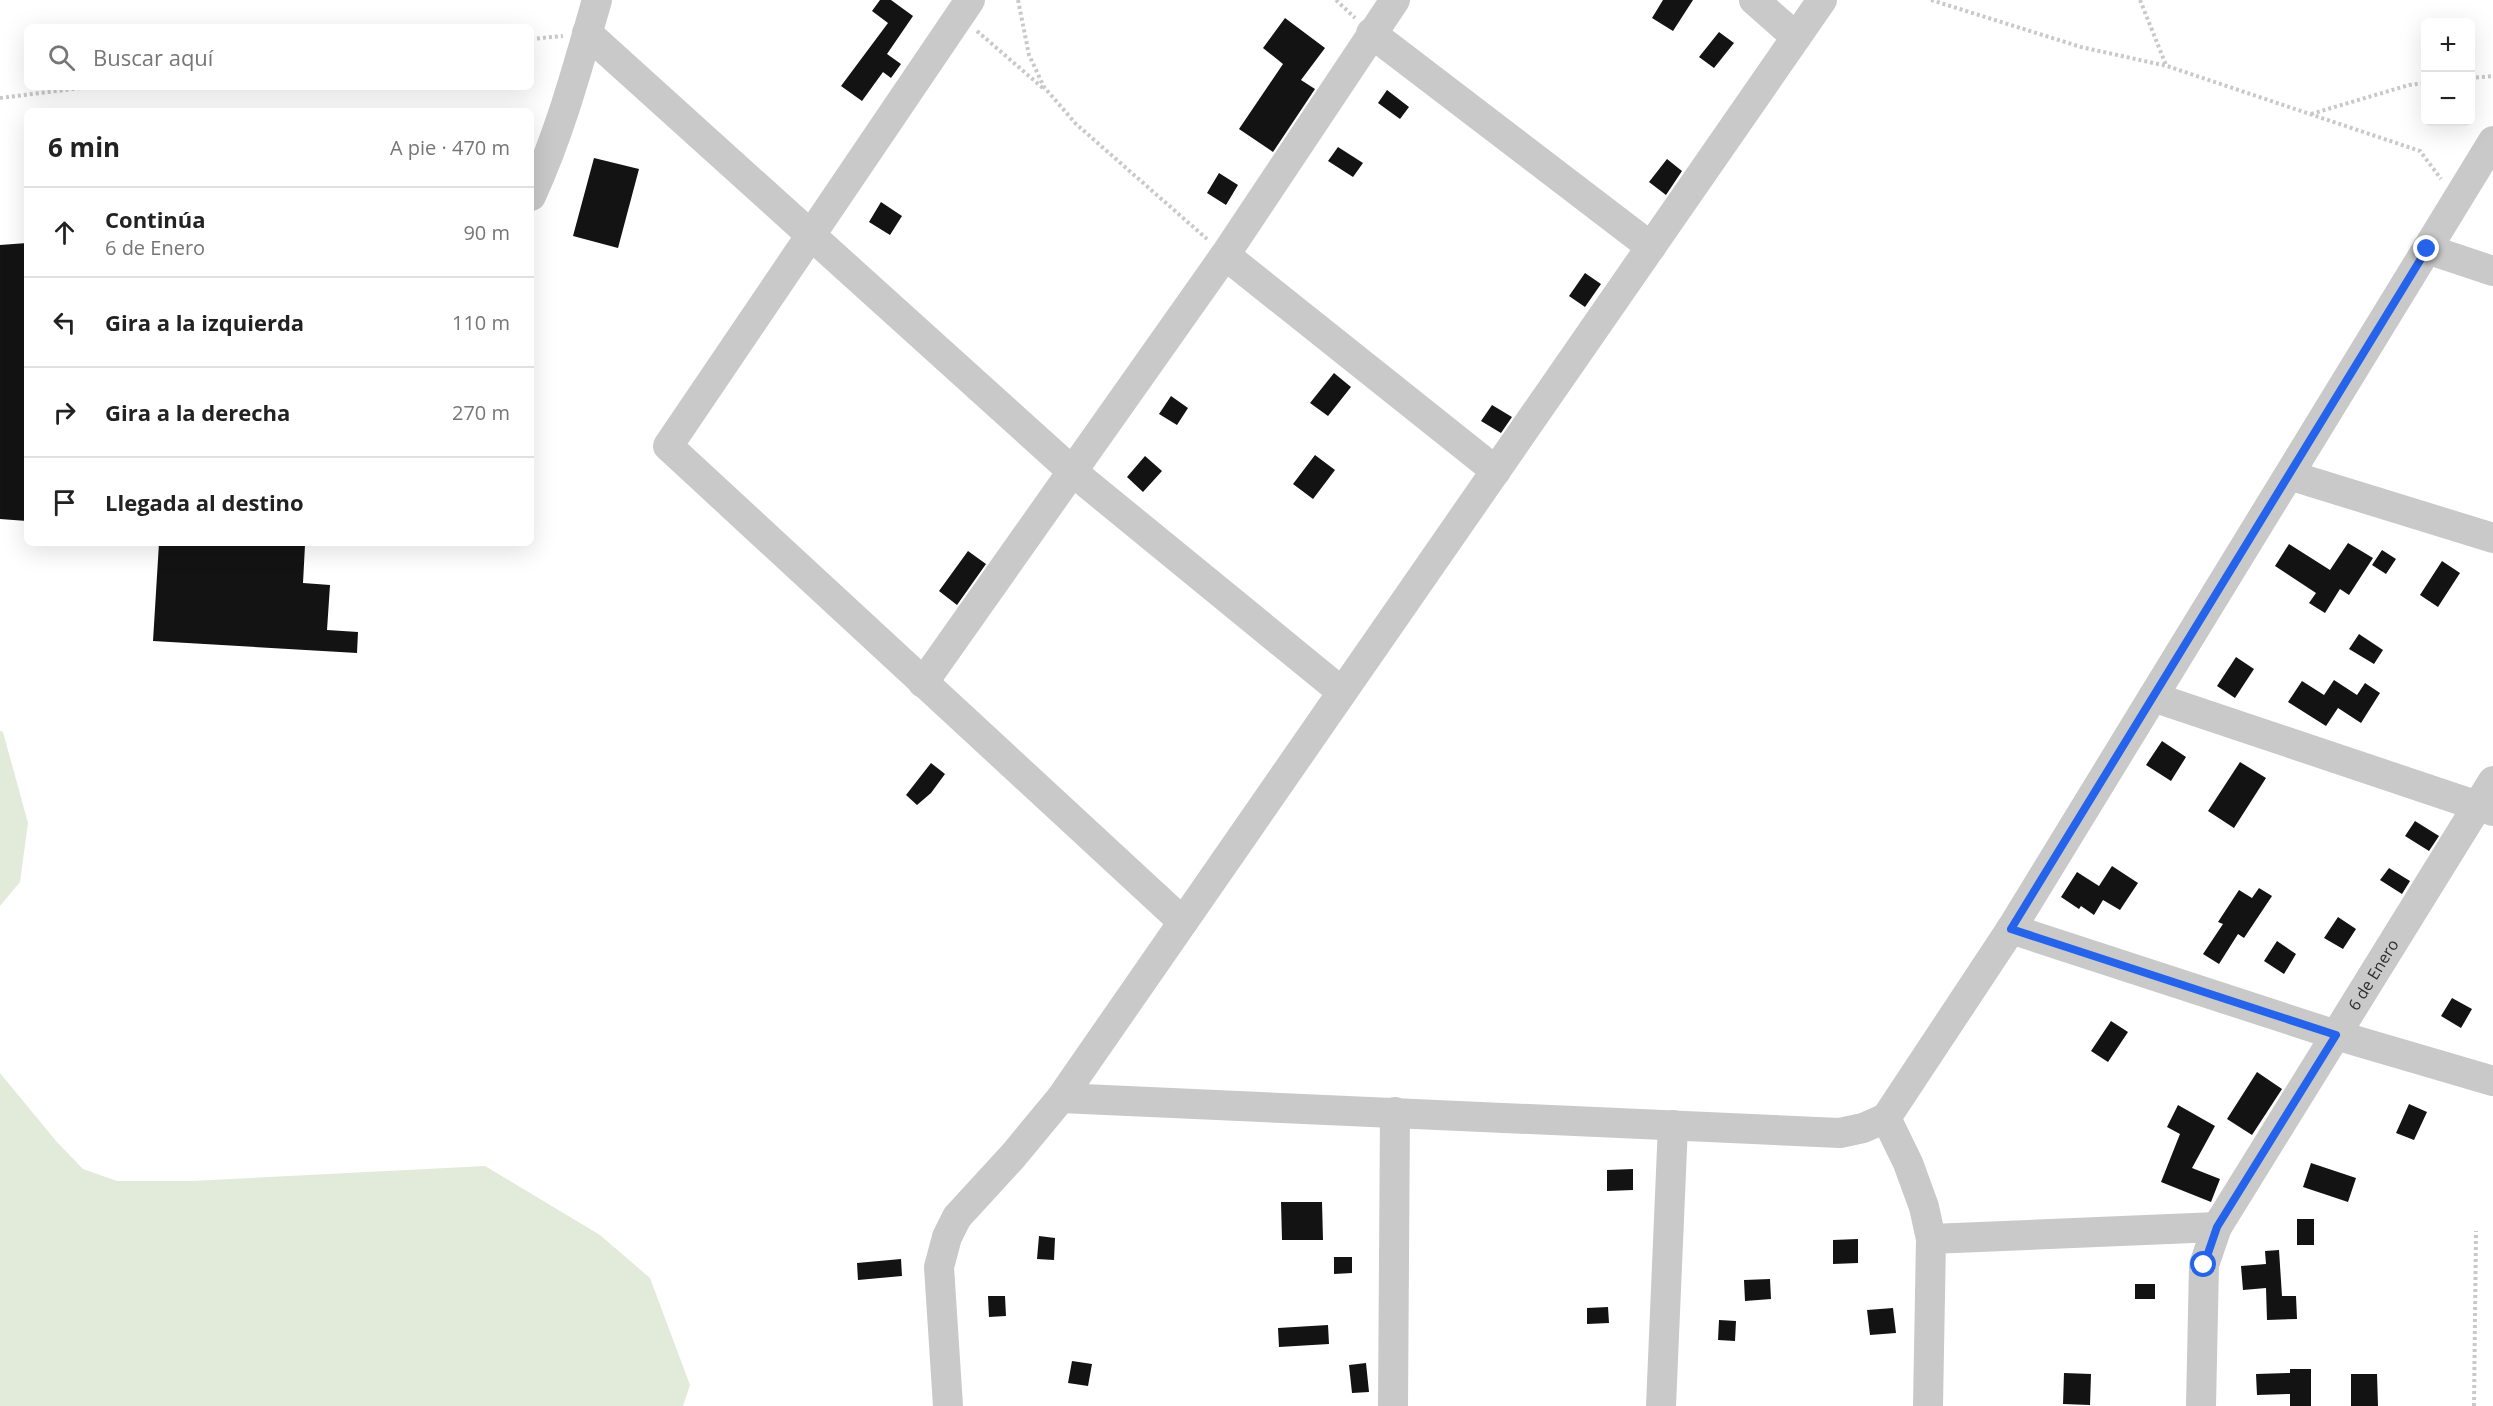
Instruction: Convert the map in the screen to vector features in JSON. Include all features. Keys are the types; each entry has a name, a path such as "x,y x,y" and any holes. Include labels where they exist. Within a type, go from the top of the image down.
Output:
{"street":[{"path":"534,190 546,164 597,0"},
{"path":"923,683 1225,255 1395,0"},
{"path":"1754,0 1796,37"},
{"path":"948,1406 939,1267 947,1238 957,1217 1013,1156 1061,1098 1822,0"},
{"path":"965,8 668,446 1183,922"},
{"path":"587,33 810,237 1073,472 1342,692"},
{"path":"1371,33 1651,247"},
{"path":"1061,1098 1840,1133 1863,1128 1886,1118 2011,929 2493,141"},
{"path":"2427,249 2493,270"},
{"path":"1225,255 1496,471"},
{"path":"2289,475 2493,538"},
{"path":"2153,697 2488,799"},
{"name":"6 de Enero","path":"2201,1406 2204,1265 2217,1227 2336,1035 2488,799"},
{"path":"2011,929 2336,1035 2493,1081"},
{"path":"1393,1406 1395,1112"},
{"path":"1886,1118 1908,1162 1924,1207 1931,1239 1928,1406"},
{"path":"1660,1406 1673,1125"},
{"path":"1931,1239 2217,1227"}],"path":[{"path":"1017,0 1029,55 1044,87 1076,124 1122,167 1225,255"},
{"path":"1930,0 2081,47 2166,66 2420,151 2438,173 2455,202"},
{"path":"2140,0 2166,66"},
{"path":"965,8 1051,95"},
{"path":"2475,78 2493,76"},
{"path":"2311,114 2409,85 2421,84"},
{"path":"0,98 65,90"},
{"path":"2474,1406 2476,1231"}],"green space":[{"path":"0,731 3,732 28,823 20,882 0,906"},
{"path":"0,1073 56,1141 83,1169 117,1181 191,1181 485,1166 600,1235 650,1278 690,1385 683,1406 0,1406"}],"building":[{"path":"880,0 891,0 913,16 887,54 901,64 891,78 883,72 862,101 841,86 888,23 872,11"},
{"path":"1663,0 1693,0 1673,31 1652,18"},
{"path":"1285,18 1325,48 1301,80 1315,89 1273,152 1239,129 1283,64 1263,48"},
{"path":"1719,32 1734,43 1714,68 1699,57"},
{"path":"1387,90 1409,107 1400,119 1378,103"},
{"path":"1338,147 1363,163 1353,177 1328,161"},
{"path":"594,158 639,169 618,248 573,236"},
{"path":"1667,159 1682,171 1666,195 1649,182"},
{"path":"1219,173 1238,185 1226,205 1207,193"},
{"path":"881,202 902,216 890,235 869,222"},
{"path":"24,243 24,521 0,519 0,245"},
{"path":"1585,273 1601,284 1585,307 1569,296"},
{"path":"1334,373 1351,387 1328,416 1310,403"},
{"path":"1171,396 1188,408 1177,425 1159,414"},
{"path":"1492,405 1512,417 1501,433 1481,421"},
{"path":"1315,455 1335,470 1313,499 1293,484"},
{"path":"1145,456 1162,471 1143,492 1127,477"},
{"path":"2348,543 2373,558 2349,595 2340,589 2325,613 2309,603 2316,593 2275,566 2289,544 2330,570"},
{"path":"159,546 305,546 303,583 330,585 327,630 358,632 357,653 153,641"},
{"path":"2382,550 2396,559 2386,574 2372,565"},
{"path":"968,551 986,564 957,605 939,591"},
{"path":"2442,561 2460,573 2438,607 2420,595"},
{"path":"2359,634 2383,650 2374,664 2349,649"},
{"path":"2236,657 2254,669 2235,698 2217,686"},
{"path":"2334,680 2357,695 2365,683 2380,693 2361,723 2338,708 2326,726 2288,702 2302,681 2324,695"},
{"path":"2162,741 2186,757 2171,781 2146,765"},
{"path":"2240,762 2266,778 2234,828 2208,811"},
{"path":"931,763 945,774 931,793 917,805 906,795"},
{"path":"2415,821 2439,836 2429,851 2405,836"},
{"path":"2112,866 2138,883 2120,910 2103,900 2094,915 2081,906 2079,909 2061,897 2077,872 2099,886"},
{"path":"2389,868 2410,881 2402,894 2380,880"},
{"path":"2259,888 2272,896 2244,938 2238,934 2219,964 2203,954 2223,924 2218,922 2239,890 2252,898"},
{"path":"2338,917 2356,929 2343,949 2324,938"},
{"path":"2277,941 2296,954 2284,974 2264,961"},
{"path":"2452,998 2472,1009 2461,1028 2441,1016"},
{"path":"2111,1021 2128,1032 2108,1062 2091,1051"},
{"path":"2257,1072 2282,1089 2252,1135 2227,1119"},
{"path":"2409,1104 2427,1112 2414,1140 2396,1133"},
{"path":"2178,1105 2215,1126 2192,1168 2220,1179 2211,1202 2161,1182 2180,1134 2167,1127"},
{"path":"2311,1163 2356,1178 2348,1202 2303,1187"},
{"path":"1633,1169 1633,1190 1607,1191 1607,1170"},
{"path":"1281,1202 1322,1202 1323,1240 1282,1240"},
{"path":"2297,1219 2314,1219 2314,1245 2297,1245"},
{"path":"1039,1236 1055,1238 1054,1260 1037,1259"},
{"path":"1858,1239 1858,1263 1833,1264 1833,1240"},
{"path":"2279,1250 2282,1296 2296,1296 2297,1319 2267,1320 2266,1288 2243,1290 2241,1266 2266,1264 2265,1251"},
{"path":"1334,1257 1352,1257 1352,1273 1334,1274"},
{"path":"901,1259 902,1276 858,1280 857,1263"},
{"path":"1770,1279 1771,1299 1745,1301 1744,1280"},
{"path":"2135,1284 2155,1284 2155,1299 2135,1299"},
{"path":"988,1296 1005,1296 1006,1316 989,1317"},
{"path":"1608,1307 1609,1323 1587,1324 1587,1308"},
{"path":"1893,1308 1896,1333 1870,1335 1867,1310"},
{"path":"1719,1320 1736,1321 1735,1341 1718,1340"},
{"path":"1328,1325 1329,1344 1279,1347 1278,1328"},
{"path":"1072,1361 1092,1364 1088,1386 1068,1383"},
{"path":"1366,1363 1369,1392 1352,1393 1349,1365"},
{"path":"2290,1369 2311,1369 2311,1406 2290,1406 2290,1394 2257,1395 2256,1374 2290,1373"},
{"path":"2064,1373 2091,1374 2090,1405 2063,1404"},
{"path":"2351,1374 2377,1374 2378,1406 2351,1406"}],"route":[{"path":"2204,1265 2217,1227 2336,1035 2011,929 2427,249"}]}
